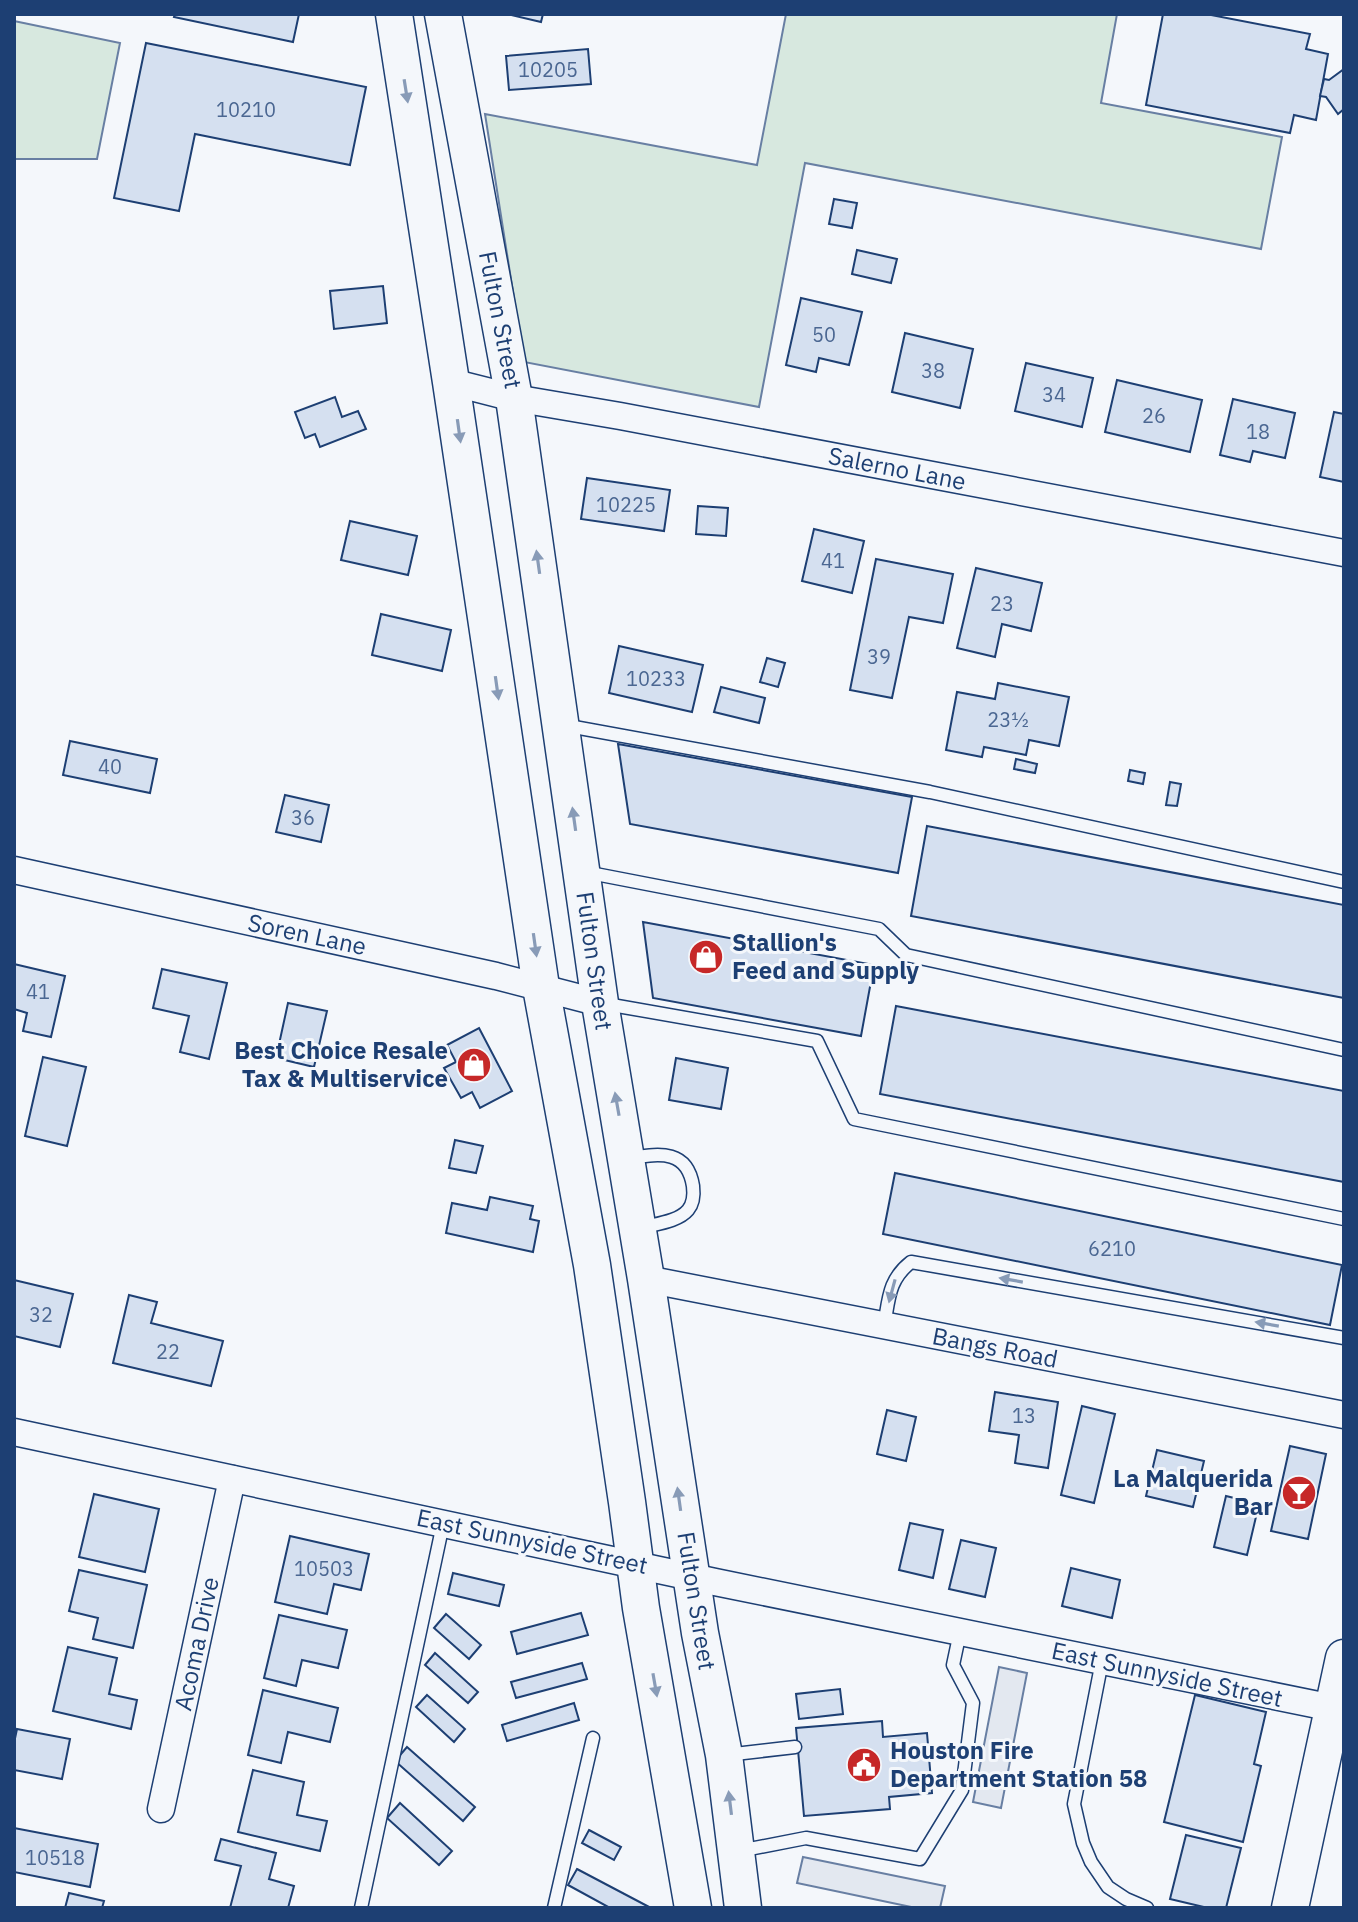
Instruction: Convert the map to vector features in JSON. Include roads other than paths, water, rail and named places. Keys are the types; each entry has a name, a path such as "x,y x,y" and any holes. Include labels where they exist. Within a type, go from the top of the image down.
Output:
{"street":[{"path":"394,14 541,987 593,1273 635,1564 693,1908"},
{"name":"Fulton Street","path":"443,14 514,398 600,1003 700,1633 724,1755 743,1908"},
{"name":"Salerno Lane","path":"451,382 514,398 1344,553"},
{"name":"Soren Lane","path":"14,870 541,987 600,1003"},
{"name":"Bangs Road","path":"646,1279 1344,1415"},
{"name":"East Sunnyside Street","path":"14,1432 1333,1708"},
{"name":"Acoma Drive","path":"161,1809 232,1479"},
{"path":"1290,1908 1334,1752 1333,1708 1344,1658"},
{"path":"668,1762 724,1755"}],"lane":[{"path":"561,724 930,792 1344,882"},
{"path":"581,871 879,929 906,955 1344,1050"},
{"path":"600,1003 817,1041 854,1119 1344,1219"},
{"path":"626,1158 663,1154 679,1159 689,1171 693,1186 693,1200 687,1211 638,1229"},
{"path":"884,1326 897,1273 911,1262 1344,1338"},
{"path":"361,1908 443,1524"},
{"path":"736,1851 806,1838 920,1859 962,1790 973,1703 953,1665 960,1632"},
{"path":"1102,1661 1074,1804 1083,1843 1091,1862 1108,1887 1147,1908"},
{"path":"554,1908 593,1738"},
{"path":"724,1755 795,1747"}],"place":[{"name":"Stallion's Feed and Supply","path":"706,957"},
{"name":"Best Choice Resale Tax & Multiservice","path":"474,1065"},
{"name":"La Malquerida Bar","path":"1299,1493"},
{"name":"Houston Fire Department Station 58","path":"864,1765"}]}
